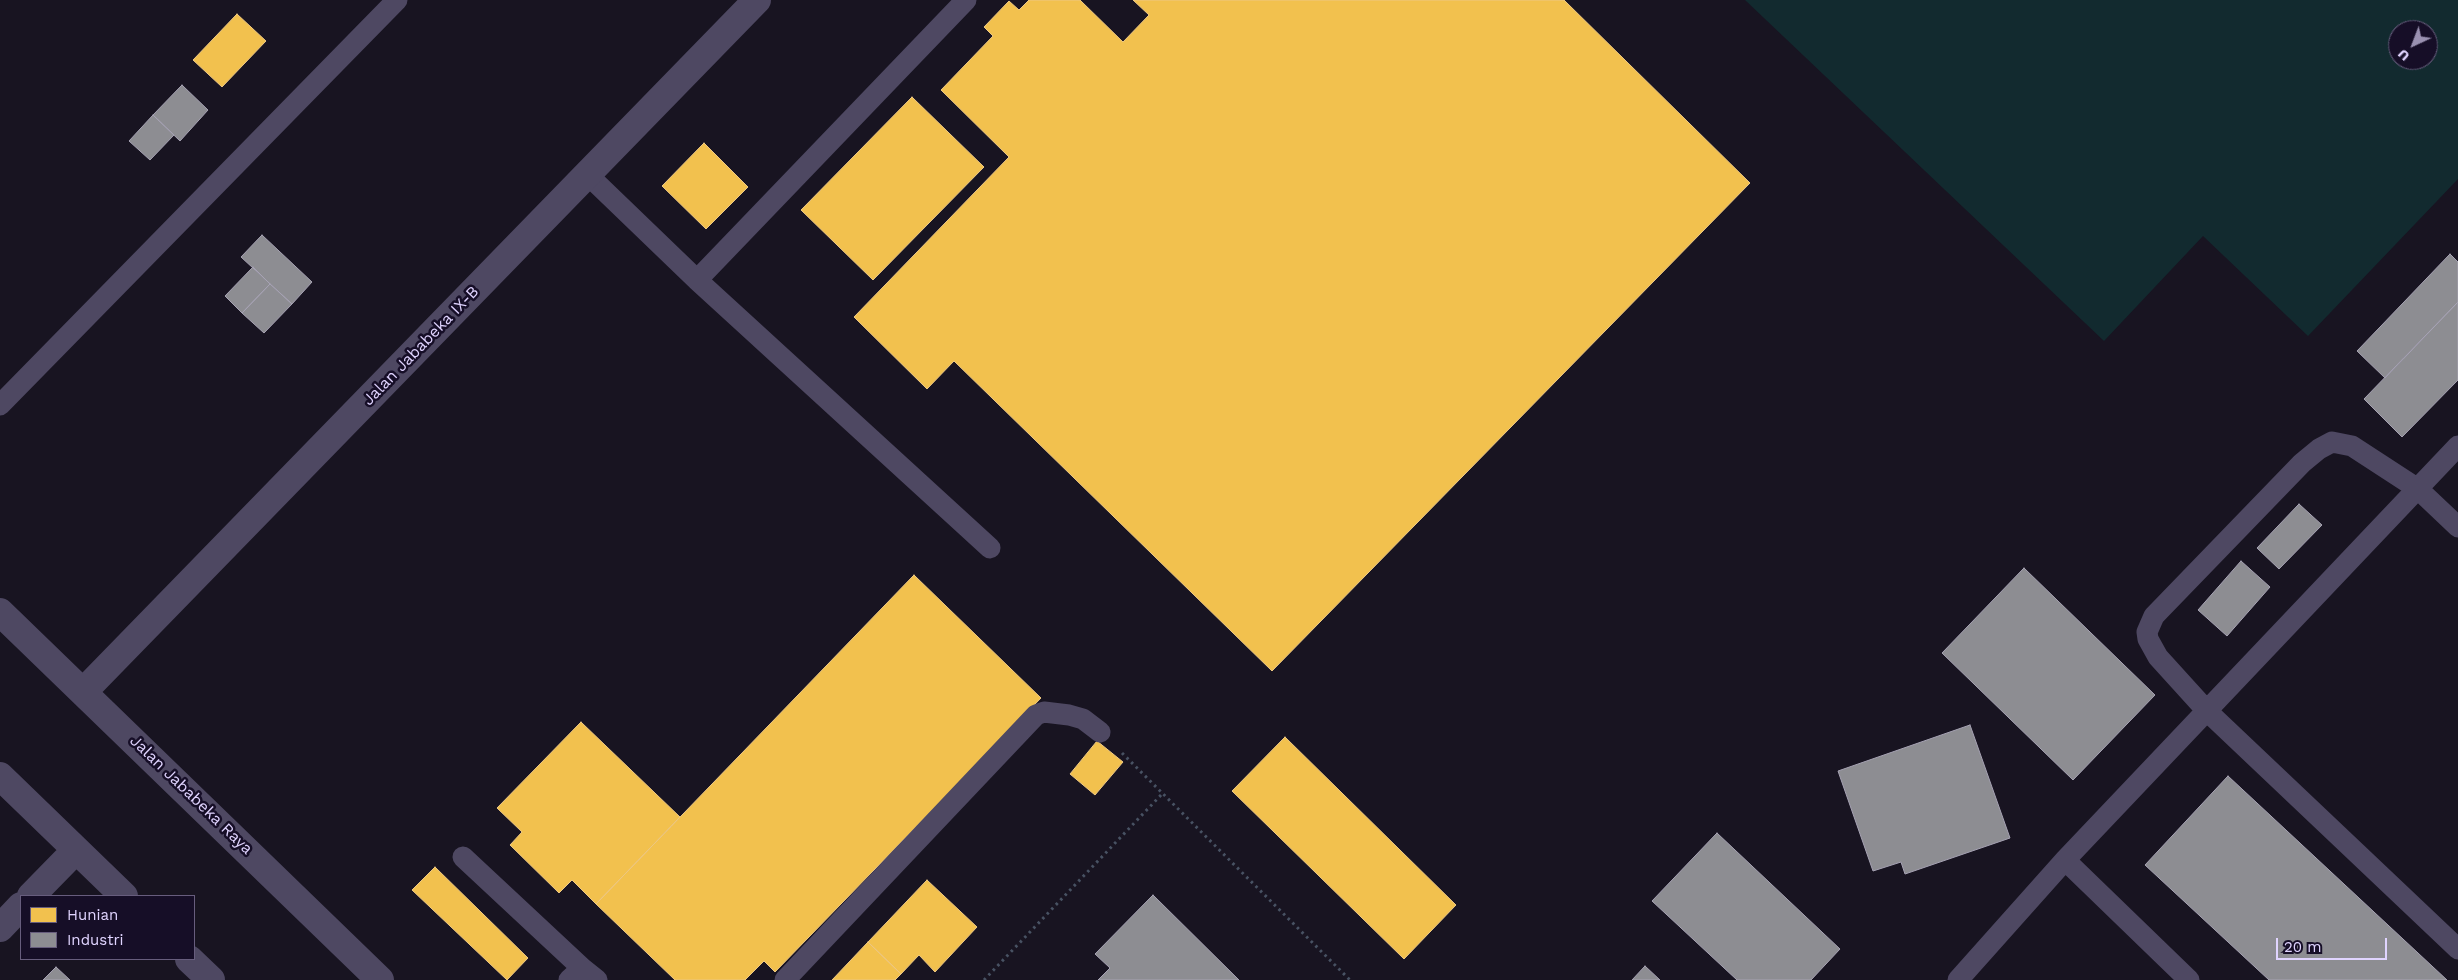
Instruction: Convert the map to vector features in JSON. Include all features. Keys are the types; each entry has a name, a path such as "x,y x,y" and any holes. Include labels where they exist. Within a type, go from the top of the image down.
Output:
{"street":[{"name":"Jalan Jababeka IX-B","path":"84,691 757,0"},
{"name":"Jalan Jababeka Raya","path":"0,612 84,691 380,980"},
{"path":"0,776 123,895"},
{"path":"32,895 76,850"},
{"path":"0,928 20,907"},
{"path":"190,960 211,980"}],"lane":[{"path":"0,405 397,0"},
{"path":"697,280 966,0"},
{"path":"588,175 697,280 990,548"},
{"path":"2458,527 2418,489 2352,446 2332,442 2319,448 2302,463 2154,616 2149,627 2148,639 2158,657 2207,711 2458,949"},
{"path":"1958,980 2065,860 2458,446"},
{"path":"785,980 1036,716 1044,712 1069,715 1083,719 1100,732"},
{"path":"463,857 582,976"},
{"path":"2065,860 2189,980"}],"path":[{"path":"1100,732 1350,980"},
{"path":"984,980 1163,793"}],"green space":[{"path":"1745,0 2458,0 2458,179 2308,336 2203,236 2104,341"}],"building: Hunian":[{"path":"1029,0 1080,0 1123,42 1149,15 1133,0 1564,0 1750,183 1272,671 954,361 927,389 854,317 1009,157 941,90 993,36 984,27 1009,1 1019,10"},
{"path":"237,14 266,41 222,87 193,60"},
{"path":"912,97 984,167 873,280 801,210"},
{"path":"704,143 748,187 706,229 662,186"},
{"path":"914,575 1041,698 775,972 764,961 745,980 675,980 596,904"},
{"path":"581,722 680,817 596,904 572,880 559,893 510,845 522,832 497,808"},
{"path":"1285,737 1456,905 1404,959 1232,791"},
{"path":"1097,741 1123,762 1095,795 1070,774"},
{"path":"435,867 528,958 507,980 412,890"},
{"path":"927,880 977,927 935,972 919,955 901,974 868,942"},
{"path":"868,942 901,974 895,980 832,980"}],"building: Industri":[{"path":"182,85 208,110 180,141 153,115"},
{"path":"153,115 174,135 150,160 129,141"},
{"path":"262,235 312,282 292,304 241,257"},
{"path":"2450,254 2458,262 2458,302 2385,378 2357,351"},
{"path":"253,267 270,284 242,313 225,296"},
{"path":"270,284 292,304 264,333 242,313"},
{"path":"2458,302 2458,380 2402,437 2364,399"},
{"path":"2299,504 2322,525 2279,569 2257,548"},
{"path":"2241,561 2270,587 2227,636 2198,610"},
{"path":"2024,568 2155,695 2073,780 1942,653"},
{"path":"1970,725 2010,838 1905,874 1901,862 1873,871 1838,771"},
{"path":"2228,776 2447,980 2269,980 2145,865"},
{"path":"1717,833 1840,949 1811,980 1737,980 1652,901"},
{"path":"1153,895 1239,980 1098,980 1110,968 1095,954"},
{"path":"1645,966 1660,980 1632,980"},
{"path":"56,967 70,980 43,980"}]}
